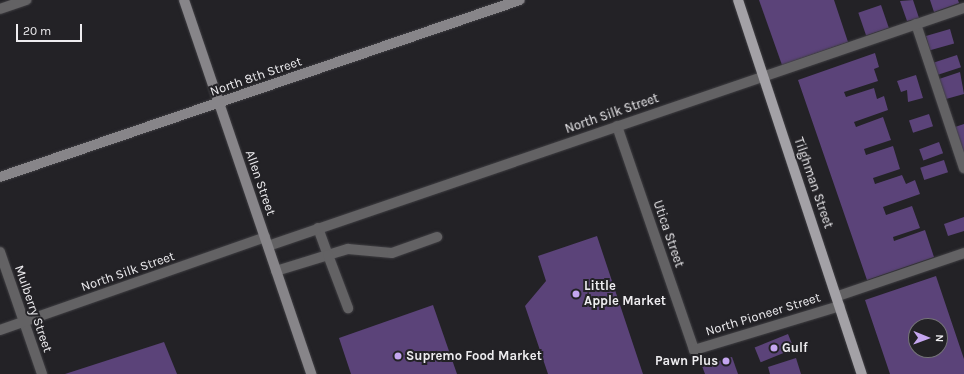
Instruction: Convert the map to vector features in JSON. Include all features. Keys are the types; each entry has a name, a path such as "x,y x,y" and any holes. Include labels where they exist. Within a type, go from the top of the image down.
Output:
{"main road":[{"name":"Tilghman Street","path":"738,0 862,374"}],"street":[{"path":"0,10 26,0"},
{"name":"Allen Street","path":"184,0 218,104 311,374"},
{"name":"North 8th Street","path":"0,177 520,0"},
{"name":"North Silk Street","path":"0,330 266,242 318,228 617,126 764,78 964,8"},
{"path":"916,24 964,168"},
{"name":"Utica Street","path":"617,126 694,350"},
{"path":"318,228 348,308"},
{"path":"276,271 348,249 392,253 437,237"},
{"name":"Mulberry Street","path":"0,252 42,374"},
{"name":"North Pioneer Street","path":"694,350 839,301 964,253"}],"building":[{"path":"759,0 834,0 848,42 782,65"},
{"path":"913,0 919,18 907,21 900,1"},
{"path":"930,0 958,0 959,3 934,12"},
{"path":"881,5 889,28 866,36 858,13"},
{"path":"950,29 954,43 930,50 926,36"},
{"path":"875,53 879,67 874,69 878,81 844,92 846,97 874,88 877,99 884,96 888,110 854,122 856,127 883,117 891,140 864,149 866,155 893,146 900,169 873,178 875,184 902,175 906,184 915,180 920,194 883,207 886,215 912,206 920,228 893,237 894,241 925,230 934,257 867,280 798,80"},
{"path":"957,55 961,67 937,75 933,63"},
{"path":"960,72 964,94 946,99 939,79"},
{"path":"916,75 923,98 908,102 907,90 901,92 897,81"},
{"path":"929,114 933,126 913,133 909,120"},
{"path":"964,124 964,153 955,127"},
{"path":"939,142 943,153 923,160 919,149"},
{"path":"944,160 948,172 924,180 920,168"},
{"path":"964,217 964,231 948,236 944,224"},
{"name":"Little Apple Market","path":"597,236 643,374 548,374 525,306 546,281 538,256"},
{"path":"936,276 964,359 964,374 890,374 865,300"},
{"name":"Supremo Food Market","path":"433,305 457,374 351,374 339,338"},
{"name":"Gulf","path":"788,334 794,349 761,362 755,347"},
{"path":"164,342 177,374 65,374"},
{"name":"Pawn Plus","path":"732,357 738,374 705,374 702,366"},
{"name":"Gulf","path":"796,358 801,374 770,374 768,367"}],"place":[{"name":"Little Apple Market","path":"576,294"},
{"name":"Gulf","path":"774,348"},
{"name":"Supremo Food Market","path":"398,356"},
{"name":"Pawn Plus","path":"726,361"}]}
